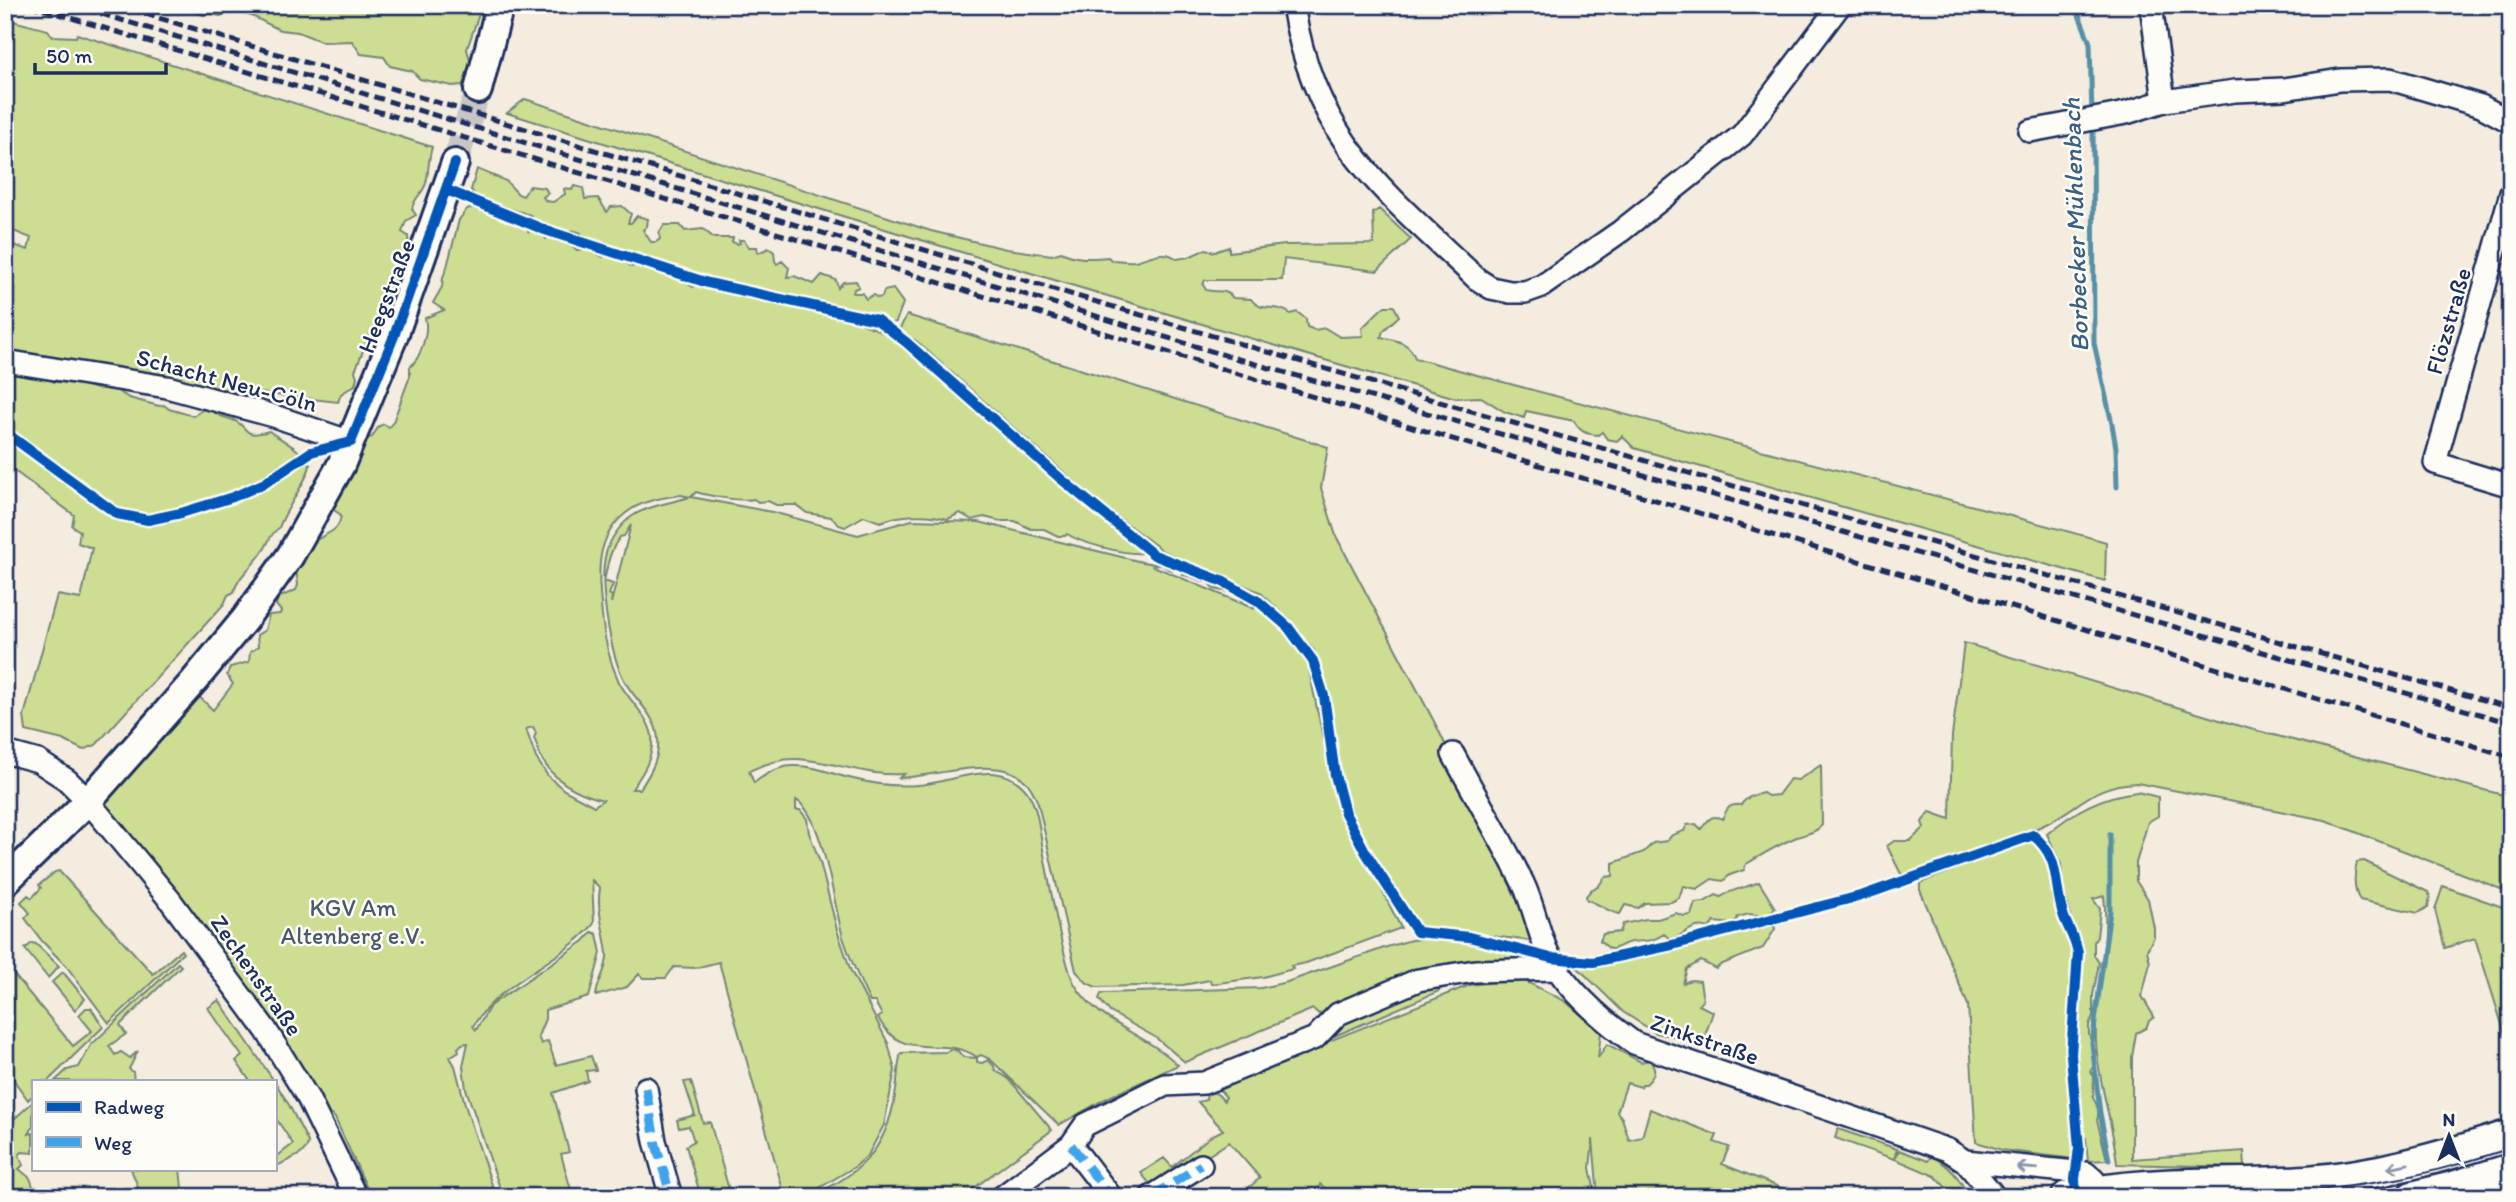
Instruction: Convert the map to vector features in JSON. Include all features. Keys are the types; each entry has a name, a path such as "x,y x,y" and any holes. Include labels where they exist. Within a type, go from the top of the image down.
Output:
{"main road":[{"path":"2067,1197 2093,1183 2281,1182 2342,1177 2420,1161 2511,1135"},
{"path":"2412,1197 2511,1169"}],"street":[{"path":"478,90 500,5"},
{"path":"1293,5 1317,95 1346,147 1379,187 1477,279 1491,288 1510,292 1525,292 1542,286 1621,231 1742,135 1840,5"},
{"path":"2151,5 2164,101"},
{"path":"2030,131 2126,113 2164,101 2235,91 2284,89 2340,80 2390,79 2481,106 2511,122"},
{"name":"Heegstraße","path":"5,882 88,801 202,672 259,601 310,524 337,474 394,336 455,163"},
{"name":"Flözstraße","path":"2511,192 2435,463 2511,486"},
{"name":"Schacht Neu-Cöln","path":"5,361 167,387 274,416 351,442"},
{"name":"Zechenstraße","path":"5,752 28,757 50,767 67,780 88,801 170,900 266,1030 308,1098 356,1197"},
{"name":"Zinkstraße","path":"1453,754 1528,894 1546,950 1590,1009 1634,1043 1948,1150 1965,1161 1995,1197"},
{"path":"1002,1197 1071,1145 1085,1125 1165,1085 1204,1083 1315,1038 1338,1014 1418,980 1475,971 1559,969"},
{"path":"646,1088 655,1141 671,1197"},
{"path":"1071,1145 1111,1197"},
{"name":"Zinkstraße","path":"1965,1161 2093,1183"},
{"path":"1151,1197 1201,1165"}],"green space":[{"path":"165,5 482,5 467,49 472,68 462,85 452,86 420,79 412,71 390,66 384,57 361,54 352,41 323,42 298,32 280,30 252,16 235,12 220,16 203,15 189,9"},
{"path":"5,19 48,30 52,36 76,37 77,34 432,147 426,183 412,209 416,215 406,221 402,232 408,236 409,256 395,294 387,295 396,310 386,334 369,336 355,371 355,385 341,394 338,402 5,364 5,242 28,250 31,238 5,225"},
{"path":"525,99 931,231 1006,249 1052,255 1061,252 1079,257 1108,257 1111,260 1132,261 1162,254 1177,259 1206,249 1214,252 1229,247 1229,252 1285,245 1374,244 1373,213 1379,209 1411,239 1377,271 1284,259 1282,280 1205,280 1203,285 1206,290 1224,292 1233,298 1251,299 1260,306 1291,314 1297,312 1306,319 1307,327 1315,330 1325,328 1340,337 1363,336 1362,328 1379,311 1385,306 1394,306 1399,316 1383,331 1381,337 1406,345 1415,358 2106,542 2105,581 1634,448 1622,436 1617,441 1607,439 1602,432 1598,435 1587,433 1574,421 1526,411 1524,418 1505,412 1481,397 1456,398 1337,364 507,113"},
{"name":"KGV Am Altenberg e.V.","path":"477,169 506,181 523,196 530,186 545,188 548,193 543,197 546,201 553,202 565,194 564,189 572,190 574,186 583,188 585,199 598,198 607,212 611,207 622,206 631,214 628,223 637,216 648,219 643,230 651,242 660,239 659,233 664,225 680,225 685,231 703,229 714,238 733,238 732,242 737,244 740,243 739,240 744,240 749,247 757,247 758,253 769,248 774,252 777,264 782,261 789,268 787,277 794,276 814,284 822,275 836,280 838,288 843,282 856,281 859,287 854,289 853,293 862,293 866,299 873,295 882,297 884,291 893,289 903,303 896,322 887,325 867,314 864,316 855,310 848,311 844,307 837,308 828,303 800,302 799,305 757,295 751,299 847,317 878,330 910,350 1055,479 1143,549 1143,553 1104,548 1067,534 1058,536 1044,529 1031,529 1015,521 984,517 972,520 960,513 948,519 914,515 880,522 864,516 845,527 831,517 807,513 796,505 776,505 768,501 725,498 696,492 691,497 772,512 858,535 912,520 979,522 1159,564 1153,566 1255,609 1251,604 1244,604 1235,593 1275,618 1306,658 1319,691 1309,670 1324,743 1319,702 1321,698 1334,795 1401,928 1291,966 1293,969 1263,977 1211,984 1210,980 1183,985 1096,987 1087,983 1076,971 1038,803 1023,779 1011,772 997,769 964,769 899,778 904,774 877,773 810,760 772,762 749,771 754,783 772,772 792,766 814,768 858,780 892,785 918,785 987,773 1013,779 1029,794 1035,809 1060,936 1074,983 1096,1009 1166,1054 1178,1065 1105,1099 1059,1125 990,1059 950,1047 911,1045 899,1041 878,1018 882,1015 875,1002 870,1002 855,970 843,937 820,841 805,809 796,800 796,810 800,810 807,819 851,971 888,1043 895,1070 884,1125 868,1155 856,1166 814,1191 798,1197 785,1197 719,962 695,968 674,967 666,978 643,978 639,974 627,987 596,996 607,954 600,913 600,888 592,880 592,926 563,951 498,997 485,1010 473,1026 476,1030 490,1006 498,1000 584,941 592,932 597,934 601,953 589,997 545,1010 545,1019 538,1036 541,1044 548,1041 556,1065 591,1056 596,1070 586,1071 588,1081 553,1093 569,1152 561,1154 572,1194 580,1193 581,1197 503,1197 466,1089 463,1066 468,1043 462,1044 458,1048 459,1051 450,1057 496,1197 371,1197 335,1118 332,1115 322,1120 88,801 188,686 213,710 233,684 227,675 230,667 249,662 250,652 258,647 257,635 265,630 269,615 280,614 281,611 276,605 278,598 296,590 296,568 306,552 313,543 337,526 341,515 331,508 363,439 372,437 379,426 384,424 389,427 393,422 410,376 410,367 423,344 425,318 444,310 433,303 442,287 459,220 467,209 477,206 484,210 496,210 506,215 510,222 520,223 529,232 533,229 540,230 546,239 550,235 556,237 557,241 564,240 577,250 588,249 603,257 607,254 613,255 632,267 647,265 693,287 698,284 686,276 626,254 616,253 604,243 584,245 581,233 557,232 535,225 530,215 478,198 471,190","holes":["681,495 690,497 646,509 629,518 610,542 604,566 604,599 614,653 624,680 653,722 658,739 656,759 651,772 640,789 632,789 649,758 652,736 643,715 619,682 610,658 602,616 600,561 607,535 615,524 632,509 659,499","631,525 611,603 612,596 609,594 613,584 604,581 613,547 620,537 624,536","533,727 541,756 554,775 577,791 603,800 594,806 564,790 548,776 536,758 526,729"]},
{"path":"907,315 1328,447 1321,488 1336,536 1438,729 1528,924 1532,941 1421,927 1372,856 1345,804 1328,688 1314,650 1260,592 1163,551 1094,499 915,340 897,334"},
{"path":"5,373 26,376 42,374 54,382 78,383 96,389 111,387 129,398 164,405 193,416 202,410 212,410 239,423 247,432 254,434 269,431 297,450 310,464 279,528 239,581 234,592 228,595 224,604 96,745 83,750 63,740 26,731 24,716 57,595 81,599 92,548 78,543 80,531 72,526 74,515 5,464"},
{"path":"1161,565 1177,567 1235,593 1214,589 1208,582"},
{"path":"1964,643 2243,727 2511,797 2511,893 2325,820 2137,783 2110,787 2088,797 2046,824 1986,848 1955,856 1939,870 1901,874 1887,846 1894,841 1910,841 1924,828 1922,822 1930,812 1950,819 1952,736"},
{"path":"1821,765 1822,825 1816,830 1771,850 1746,864 1744,870 1723,881 1712,879 1697,889 1683,886 1679,898 1671,902 1645,903 1638,908 1625,905 1620,914 1587,900 1586,896 1598,887 1605,877 1613,876 1613,863 1644,852 1653,843 1667,841 1672,835 1684,831 1687,825 1696,824 1701,829 1710,818 1723,819 1729,808 1741,805 1750,797 1763,793 1768,796 1778,795 1790,779 1798,780"},
{"path":"2137,792 2158,797 2158,816 2148,822 2136,863 2136,881 2148,899 2154,928 2154,937 2147,950 2150,963 2142,996 2154,1017 2146,1028 2136,1033 2132,1057 2132,1159 2244,1151 2245,1167 2117,1164 2096,1041 2105,932 2104,896 2093,899 2100,909 2094,942 2094,955 2099,963 2089,1035 2095,1051 2090,1072 2094,1076 2093,1098 2098,1109 2097,1120 2107,1160 2088,1161 2086,1138 2078,1131 2075,1131 2075,1159 2002,1150 1976,1142 1968,1005 1920,890 1920,883 2029,841 2038,844 2050,857 2053,866 2070,946 2071,938 2078,941 2063,888 2061,864 2047,834 2067,818 2089,806 2112,797"},
{"path":"2364,861 2428,892 2428,907 2418,913 2360,900 2355,887 2355,871 2357,862"},
{"path":"59,871 153,974 181,950 183,953 109,1023 67,967 25,918 30,913 21,902 28,895 32,898 41,888 39,885"},
{"path":"1759,882 1775,908 1766,916 1749,914 1738,917 1734,924 1714,922 1709,928 1693,928 1670,939 1664,934 1613,949 1600,941 1603,934 1620,932 1623,924 1658,919 1676,913 1691,915 1695,903 1704,902 1716,895 1721,897"},
{"path":"2443,886 2511,910 2511,1040 2508,1044 2475,938 2445,948 2435,910"},
{"path":"1774,925 1775,929 1763,948 1716,969 1701,961 1687,969 1683,983 1700,981 1703,1001 1699,1005 1713,1012 1702,1044 1656,1033 1623,1012 1575,965 1611,964"},
{"path":"1434,938 1516,952 1516,961 1345,1002 1319,1014 1313,1009 1185,1062 1155,1037 1110,1012 1099,999 1101,994 1105,993 1261,988 1287,982 1411,940"},
{"path":"32,943 59,966 48,978 25,949"},
{"path":"178,963 181,966 120,1025 126,1034 109,1046 115,1055 121,1052 130,1058 138,1051 129,1069 133,1072 134,1080 56,1080 67,1070 79,1067 91,1045"},
{"path":"5,964 73,1046 92,1031 79,1015 86,1008 91,1008 103,1027 49,1080 32,1080 32,1096 28,1100 5,1068"},
{"path":"63,972 85,999 75,1010 52,982"},
{"path":"1521,979 1565,1001 1601,1032 1598,1058 1607,1044 1641,1062 1650,1060 1654,1066 1651,1078 1641,1087 1627,1083 1617,1112 1622,1118 1629,1140 1642,1137 1650,1109 1717,1135 1714,1142 1729,1147 1722,1164 1804,1197 1693,1197 1684,1186 1668,1197 1598,1197 1593,1139 1590,1168 1596,1197 1337,1197 1320,1184 1319,1192 1326,1197 1238,1197 1260,1178 1229,1142 1146,1197 1133,1197 1149,1183 1141,1173 1164,1158 1172,1167 1211,1136 1223,1130 1198,1102 1206,1100 1207,1093 1217,1094 1224,1101 1226,1097 1216,1086 1470,985"},
{"path":"1426,985 1442,988 1330,1038 1345,1018"},
{"path":"219,1000 273,1080 249,1080 236,1061 242,1056 208,1008"},
{"path":"952,1049 963,1057 977,1058 977,1062 988,1060 995,1070 1009,1079 1052,1130 962,1197 809,1197 856,1170 877,1146 891,1115 901,1053 946,1052"},
{"path":"691,1081 703,1123 710,1122 731,1197 701,1197 686,1146 694,1141 689,1126 679,1128 677,1120 695,1115 684,1082"},
{"path":"276,1084 308,1142 301,1154 276,1166 276,1157 293,1144 276,1118"},
{"path":"32,1103 32,1129 29,1134 32,1133 32,1153 22,1152 19,1155 23,1165 19,1169 30,1178 35,1192 27,1197 5,1197 5,1127"},
{"path":"1838,1129 1897,1149 1894,1159 1835,1138"},
{"path":"1899,1150 1928,1161 1931,1156 1943,1163 1958,1178 1968,1197 1955,1197 1935,1176 1895,1159"},
{"path":"131,1170 180,1170 183,1197 142,1197"}],"waterway":[{"name":"Borbecker Mühlenbach","path":"2075,5 2090,43 2092,116"},
{"name":"Borbecker Mühlenbach","path":"2093,126 2094,343 2116,448 2117,487"},
{"name":"Borbecker Mühlenbach","path":"2109,1160 2100,1113 2092,1043 2110,911 2110,834"}],"tunnel":[{"path":"455,163 478,90"}],"tram line":[{"path":"2252,1197 2396,1179 2511,1148"}],"railway":[{"path":"29,5 1396,422 2511,757"},
{"path":"72,5 1231,357 2511,723"},
{"path":"116,5 1090,300 2511,708"}],"marked path":[{"path":"646,1088 655,1141 671,1197"},
{"path":"1071,1145 1111,1197"},
{"path":"1151,1197 1201,1165"}],"cycle path":[{"path":"5,432 117,514 148,520 233,497 265,483 311,452 351,442 394,336 455,163"},
{"path":"447,190 545,230 708,283 877,320 906,342 1061,479 1154,555 1224,582 1258,601 1288,627 1313,661 1324,696 1335,775 1345,813 1366,853 1417,932 1469,937 1551,958 1593,962 1672,945 1864,895 2033,835 2053,863 2060,905 2078,953 2071,1055 2079,1148 2076,1197"}]}
